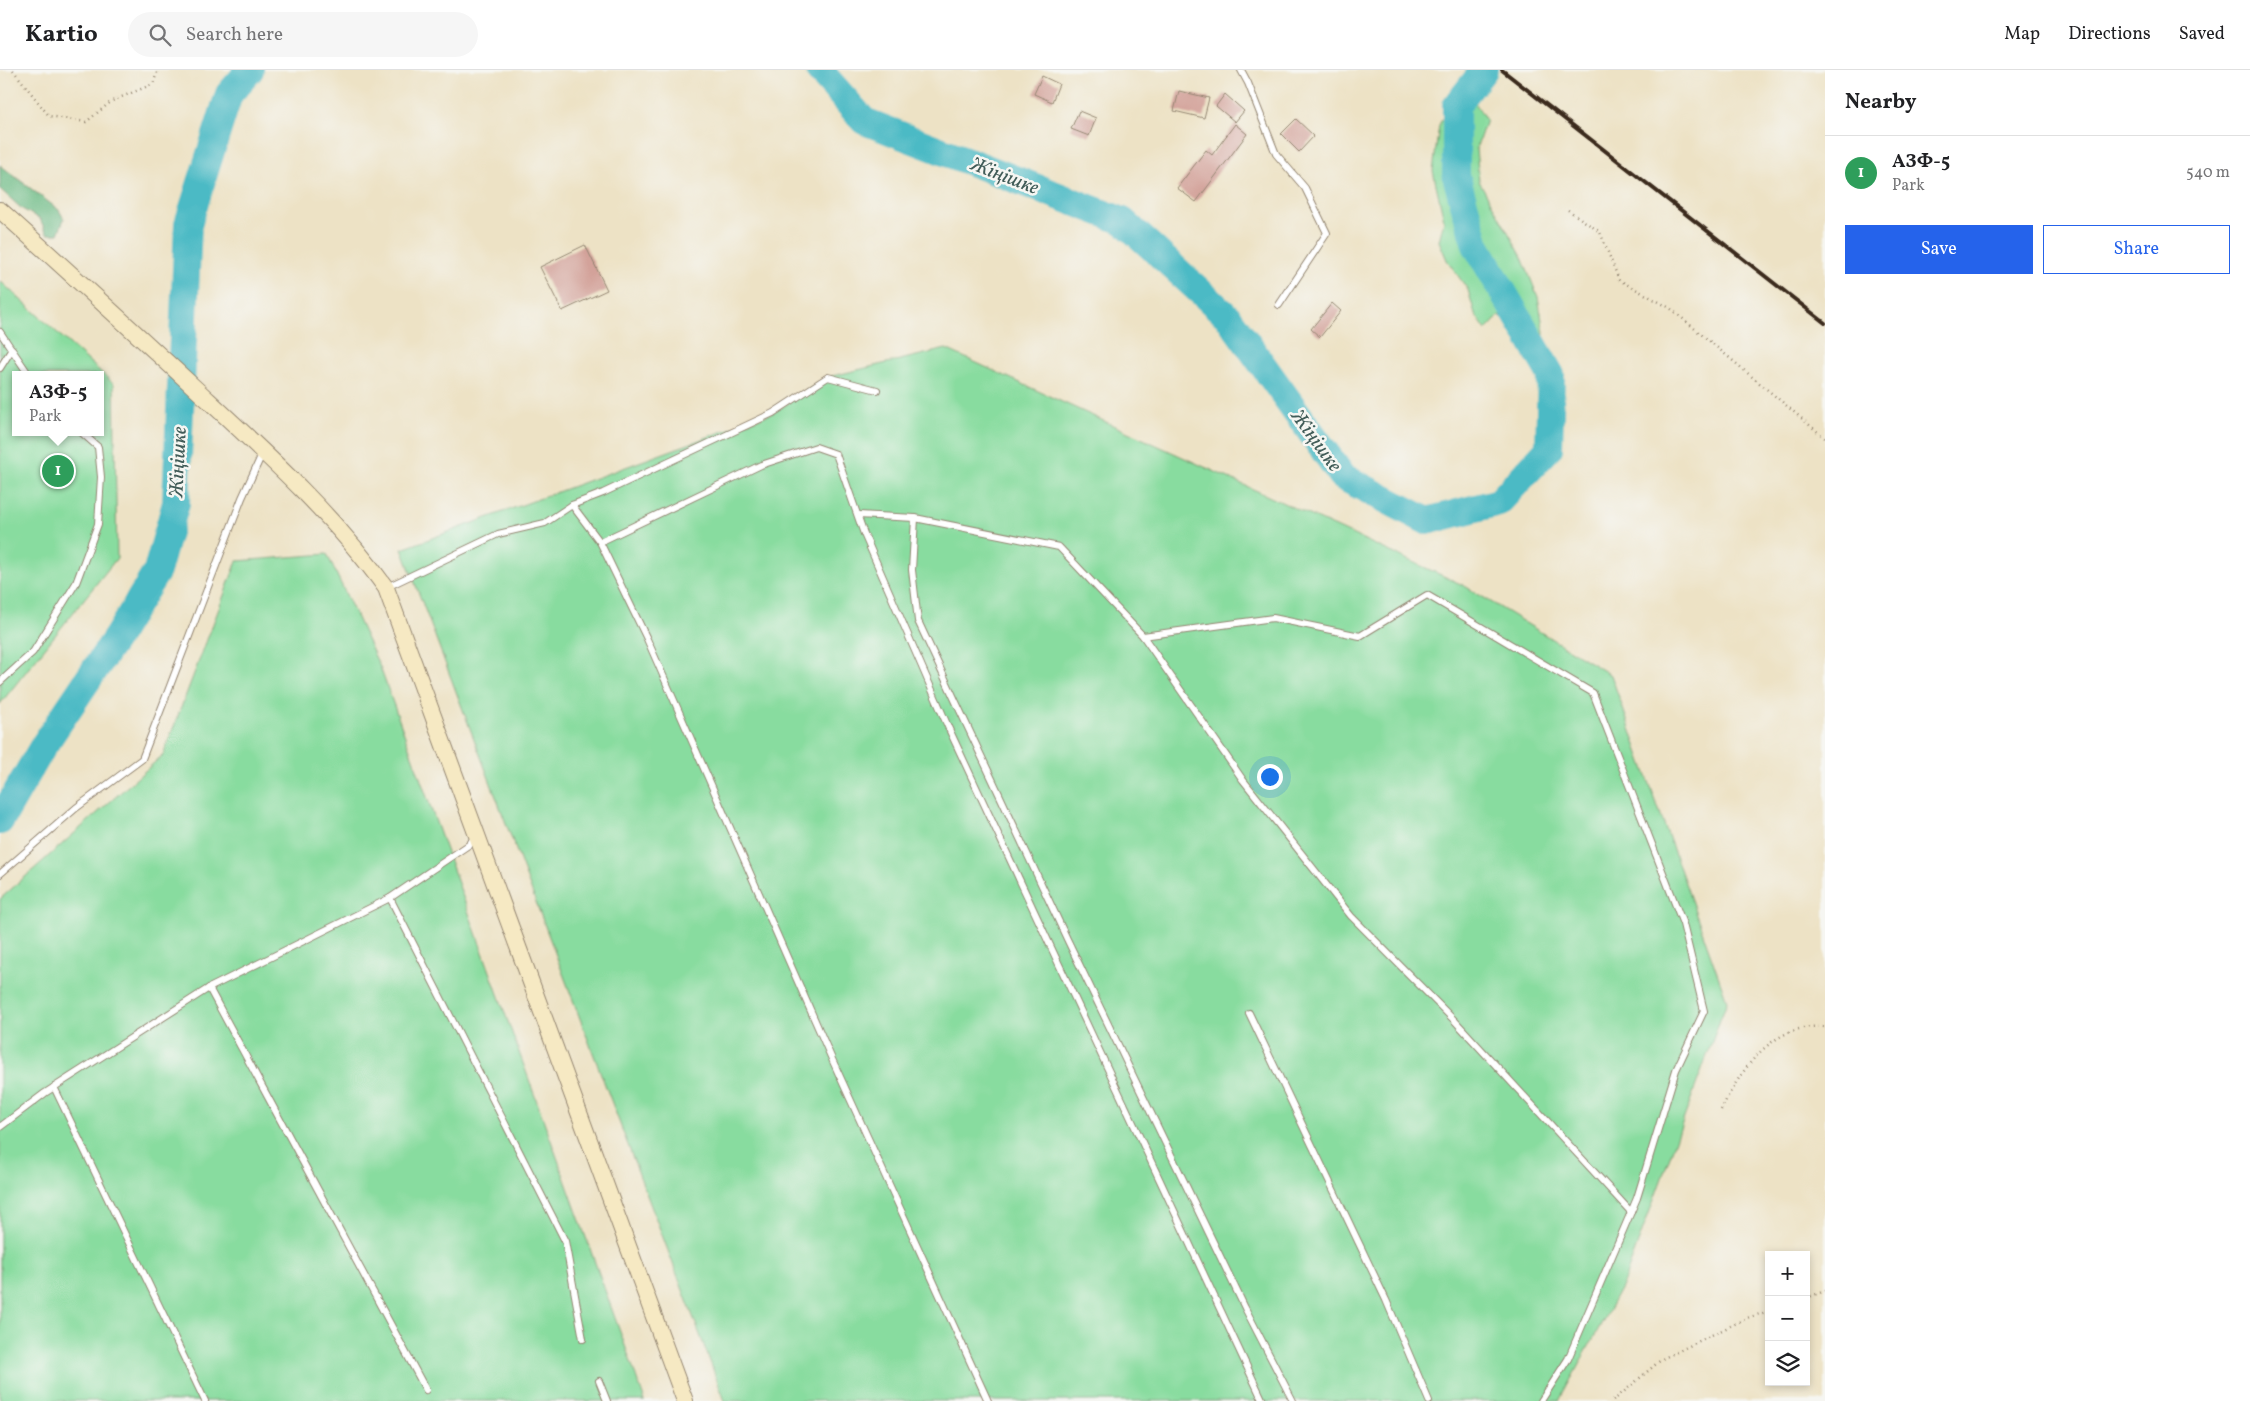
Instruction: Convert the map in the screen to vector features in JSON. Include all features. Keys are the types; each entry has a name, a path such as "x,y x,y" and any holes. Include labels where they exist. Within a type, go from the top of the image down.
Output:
{"street":[{"path":"0,210 258,446 328,516 386,588 685,1401"}],"lane":[{"path":"1241,70 1276,154 1306,188 1328,233 1279,305"},
{"path":"0,332 26,371"},
{"path":"0,368 12,349"},
{"path":"386,588 498,534 545,523 572,505 603,493 773,413 828,377 877,390"},
{"path":"0,682 34,652 76,583 98,524 101,478 99,452 98,447 86,436"},
{"path":"0,874 76,808 142,760 242,498 258,446"},
{"path":"600,542 761,465 816,447 836,454 858,515 949,729 1263,1401"},
{"path":"572,505 600,542 647,639 831,1057 988,1401"},
{"path":"858,515 915,518 1059,547 1143,636 1243,780 1351,916 1455,1021 1631,1212"},
{"path":"915,518 912,570 918,621 1240,1299 1293,1401"},
{"path":"1143,636 1273,618 1360,636 1427,595 1593,693 1683,924 1704,1011 1676,1070 1631,1212 1568,1359 1541,1401"},
{"path":"0,1127 54,1087 209,988 390,898 470,844 476,834"},
{"path":"390,898 565,1242 583,1339"},
{"path":"209,988 426,1390"},
{"path":"1249,1013 1386,1300 1429,1401"},
{"path":"54,1087 205,1401"},
{"path":"599,1381 607,1401"}],"path":[{"path":"13,70 49,116 86,122 112,101 153,84 158,70"},
{"path":"1568,210 1600,232 1619,280 1670,308 1825,438"},
{"path":"1720,1110 1736,1080 1772,1041 1798,1029 1812,1026 1825,1027"},
{"path":"1810,1297 1825,1291"},
{"path":"1613,1401 1662,1359 1747,1318 1765,1312"}],"green space":[{"path":"1471,96 1486,120 1476,149 1479,181 1521,255 1538,297 1544,332 1543,340 1528,348 1500,315 1486,330 1475,314 1468,290 1447,260 1439,241 1444,220 1433,171 1439,125 1453,98"},
{"path":"0,165 59,210 64,219 58,234 47,234 40,219 22,209 0,189"},
{"path":"0,281 100,371 12,371 12,436 104,436 104,375 114,384 117,558 0,704"},
{"path":"946,349 1463,585 1611,675 1727,1001 1623,1284 1559,1401 725,1401 402,549 773,413 828,377"},
{"path":"327,554 380,667 645,1401 0,1401 0,899 163,755 237,561"}],"building":[{"path":"1042,76 1059,84 1052,102 1034,94"},
{"path":"1179,91 1209,98 1204,118 1174,111"},
{"path":"1225,94 1244,111 1235,122 1216,106"},
{"path":"1079,111 1096,118 1089,136 1071,129"},
{"path":"1296,119 1314,136 1299,152 1281,134"},
{"path":"1235,124 1247,134 1196,202 1177,188 1206,150 1212,155"},
{"path":"585,245 607,290 562,311 540,267"},
{"path":"1332,303 1341,311 1320,337 1311,329"}],"waterway":[{"name":"Жіңішке","path":"0,821 44,745 118,635 157,571 176,503 188,224 229,94 250,70"},
{"name":"Жіңішке","path":"819,70 864,121 1123,221 1229,318 1343,477 1427,521 1499,502 1549,448 1551,375 1476,245 1456,176 1456,106 1484,70"}],"railway":[{"path":"1502,70 1825,323"}],"place":[{"name":"АЗФ-5","path":"58,471"}]}
